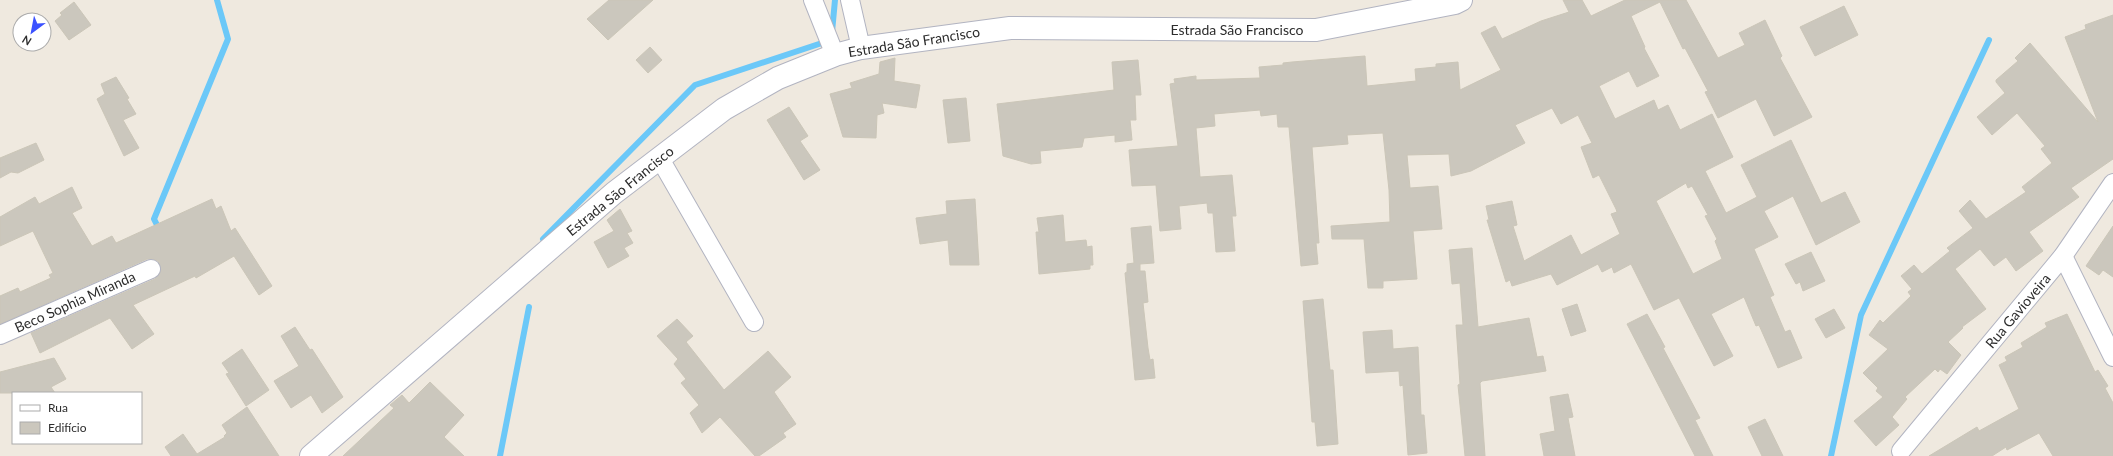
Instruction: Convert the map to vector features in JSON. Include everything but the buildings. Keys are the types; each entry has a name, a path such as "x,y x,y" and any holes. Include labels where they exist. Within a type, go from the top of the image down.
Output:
{"main road":[{"name":"Estrada São Francisco","path":"311,456 614,193 659,157 724,109 832,46 861,48 1010,28 1316,30 1455,3 1462,0"}],"street":[{"path":"813,0 832,46"},
{"path":"850,0 861,48"},
{"path":"659,157 754,322"},
{"path":"2063,256 2113,183"},
{"name":"Rua Gavioveira","path":"1902,451 2063,256 2113,357"},
{"name":"Beco Sophia Miranda","path":"0,335 151,269"}],"waterway":[{"path":"160,231 154,219 228,39 217,0"},
{"path":"832,32 835,0"},
{"path":"1831,456 1861,315 1989,40"},
{"path":"543,239 695,85 828,41"},
{"path":"500,456 529,307"}]}
